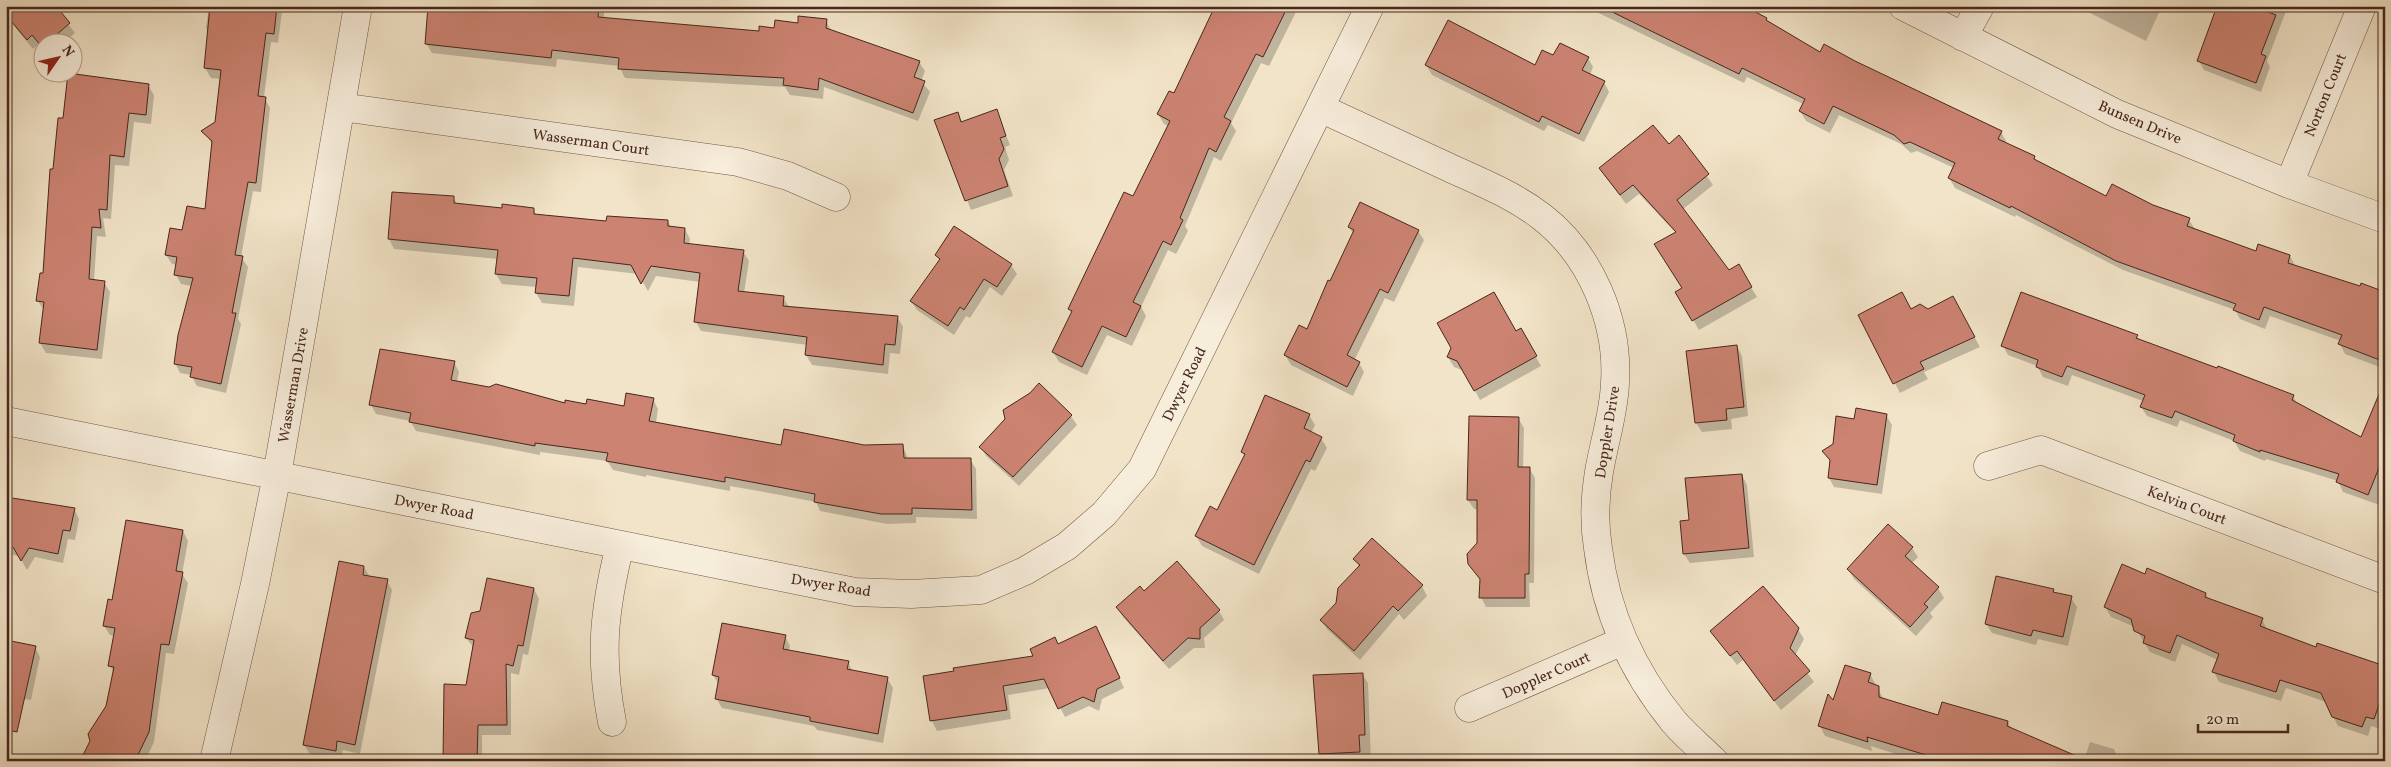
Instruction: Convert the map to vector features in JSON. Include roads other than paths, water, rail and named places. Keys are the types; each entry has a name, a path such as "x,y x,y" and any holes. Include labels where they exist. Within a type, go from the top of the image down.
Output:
{"street":[{"name":"Wasserman Drive","path":"214,761 252,594 276,475 358,6"},
{"name":"Dwyer Road","path":"6,421 854,592 910,594 981,590 1025,571 1067,546 1104,514 1142,470 1370,6"},
{"name":"Bunsen Drive","path":"1903,6 2117,114 2289,184 2385,219"},
{"path":"1963,37 1980,6"},
{"name":"Norton Court","path":"2289,184 2362,6"},
{"name":"Wasserman Court","path":"341,107 738,162 788,176 836,197"},
{"name":"Doppler Drive","path":"1320,108 1505,193 1543,217 1569,244 1590,274 1605,309 1614,345 1616,383 1599,473 1596,510 1598,547 1606,593 1622,641 1647,687 1675,724 1714,761"},
{"name":"Kelvin Court","path":"1988,466 2041,450 2385,580"},
{"path":"612,722 606,693 604,643 608,593 620,545"},
{"name":"Doppler Court","path":"1469,708 1622,641"}]}
